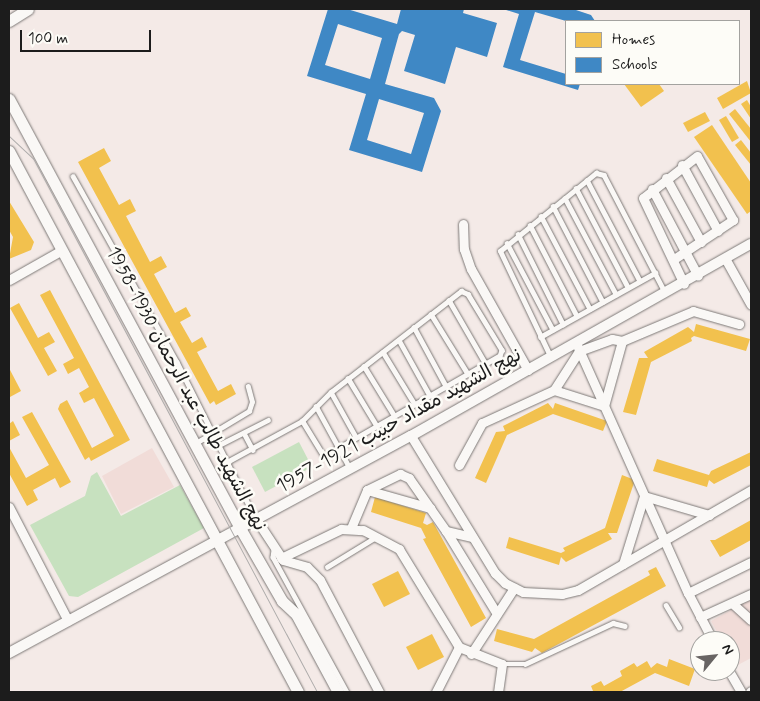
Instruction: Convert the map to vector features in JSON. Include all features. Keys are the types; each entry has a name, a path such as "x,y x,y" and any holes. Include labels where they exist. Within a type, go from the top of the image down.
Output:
{"main road":[{"path":"9,21 28,9"},
{"name":"نهج الشهيد طالب عبد الرحمان 1930-1958","path":"9,99 240,528 282,601 296,614 338,692"},
{"path":"9,151 298,692"}],"street":[{"path":"674,259 730,224 732,214 701,160 692,158 645,194 644,203 674,259 684,284"},
{"path":"682,165 718,231"},
{"path":"666,178 701,242"},
{"path":"652,189 698,276"},
{"path":"463,224 464,249 471,269 528,370"},
{"name":"نهج الشهيد مقداد حبيب 1921-1957","path":"9,653 411,436 550,358 578,347 751,244"},
{"path":"9,280 62,250"},
{"path":"726,260 751,305"},
{"path":"459,465 482,423 554,390 578,347 612,339 622,341 693,311 740,324"},
{"path":"604,406 622,341"},
{"path":"578,347 664,541 708,631"},
{"path":"554,390 604,406"},
{"path":"411,436 495,573 514,588 562,594 578,590 751,490"},
{"path":"351,528 367,490 400,474 409,478 446,531 497,614"},
{"path":"367,490 430,508"},
{"path":"644,496 709,514"},
{"path":"623,564 644,496"},
{"path":"9,507 68,621"},
{"path":"256,519 274,550 281,558 307,567 320,580 379,692"},
{"path":"281,558 341,529 351,528 378,536 399,549 460,648 471,654 502,664 498,692"},
{"path":"446,531 472,538"},
{"path":"688,593 751,562"},
{"path":"471,654 514,588"},
{"path":"700,617 733,604 751,594"},
{"path":"733,604 751,620"},
{"path":"436,692 460,648"},
{"path":"735,681 741,692"}],"lane":[{"path":"550,358 500,256 507,243 596,173 604,175 666,294"},
{"path":"73,176 177,362 225,463 256,519"},
{"path":"587,180 640,281"},
{"path":"576,188 628,287"},
{"path":"564,198 616,294"},
{"path":"553,206 603,302"},
{"path":"541,216 590,309"},
{"path":"530,225 576,316"},
{"path":"518,234 563,324"},
{"path":"507,243 553,330"},
{"path":"540,337 655,273"},
{"path":"225,463 253,450 302,421 330,392 448,300 465,291 502,350 500,356 429,394 339,449 322,456 302,421"},
{"path":"448,300 486,364"},
{"path":"430,314 468,374"},
{"path":"414,327 446,386"},
{"path":"399,340 429,394"},
{"path":"383,352 414,403"},
{"path":"364,366 394,415"},
{"path":"348,378 377,426"},
{"path":"195,444 249,411 252,402 248,387"},
{"path":"330,392 356,437"},
{"path":"316,406 350,469"},
{"path":"217,446 268,420"},
{"path":"244,433 253,450"},
{"path":"327,567 378,536"},
{"path":"274,550 274,557 347,692"},
{"path":"666,605 678,627"},
{"path":"502,664 525,664 612,624 625,626"}],"shaded area":[{"path":"152,448 174,487 121,514 102,476"},
{"path":"751,599 751,658 740,664 740,631 716,631 711,621"}],"green space":[{"path":"299,442 312,467 265,492 252,467"},
{"path":"97,472 121,516 180,485 204,528 78,597 69,596 30,525 85,496 91,476"}],"building: Homes":[{"path":"747,81 751,93 723,109 717,98"},
{"path":"625,85 660,85 664,91 641,107"},
{"path":"747,100 751,107 751,119 741,104"},
{"path":"735,109 751,129 751,142 729,114"},
{"path":"705,112 710,121 688,132 683,123"},
{"path":"726,116 739,138 732,142 719,120"},
{"path":"712,125 751,183 751,211 747,214 694,137"},
{"path":"741,140 751,153 751,165 735,145"},
{"path":"104,148 111,161 99,168 119,205 130,199 136,211 126,216 150,262 161,256 167,267 154,274 175,313 186,307 191,316 180,322 192,343 202,337 207,347 197,352 218,391 231,384 236,394 216,405 214,401 210,404 78,162"},
{"path":"9,201 34,242 31,250 9,259 13,237 9,230"},
{"path":"50,290 130,440 91,461 89,457 85,460 58,409 60,404 67,400 92,448 114,436 94,398 84,403 79,393 89,387 79,368 68,374 63,364 74,358 40,295"},
{"path":"19,303 38,338 49,332 55,342 44,348 57,371 48,376 10,308"},
{"path":"696,324 750,339 746,351 694,336 691,338 692,341 651,362 636,415 623,412 639,358 648,358 644,352 688,327 694,332"},
{"path":"9,368 21,391 10,397 9,395"},
{"path":"548,403 553,409 555,403 607,421 603,431 553,414 507,435 486,483 475,478 496,432 505,431 503,426"},
{"path":"32,412 71,482 60,488 55,478 33,490 38,500 27,506 9,473 9,447 26,478 49,465 22,417"},
{"path":"13,421 20,435 9,441 9,424"},
{"path":"751,452 751,465 714,484 709,480 707,487 653,471 657,459 709,475 711,471"},
{"path":"622,475 635,480 617,533 608,533 612,539 566,562 561,557 559,565 506,548 509,537 561,553 565,551 563,548 605,528"},
{"path":"375,497 426,513 423,523 427,525 433,522 486,618 471,627 423,539 426,538 421,528 371,512"},
{"path":"751,520 751,540 720,557 710,540 715,540"},
{"path":"656,567 666,586 542,653 535,648 532,652 494,641 497,629 534,639 650,575 648,571"},
{"path":"398,571 410,594 384,607 372,584"},
{"path":"432,634 444,657 418,670 406,647"},
{"path":"669,659 690,667 689,686 655,673 620,692 590,692 593,691 591,686 601,681 604,686 622,676 620,671 634,663 637,667 647,661 651,668 657,663 667,667"}],"building: Schools":[{"path":"328,9 347,9 397,24 401,9 464,9 463,13 497,23 487,57 456,47 445,84 404,71 415,35 402,31 399,34 385,84 434,98 441,111 422,172 349,150 366,94 307,76","holes":["338,24 382,38 370,79 325,65","379,99 424,113 411,154 367,140"]},
{"path":"503,9 573,9 591,15 594,20 565,21 535,12 520,60 565,74 565,85 580,85 578,90 503,67 519,14"}],"tram line":[{"path":"9,136 33,158 317,692"}]}
